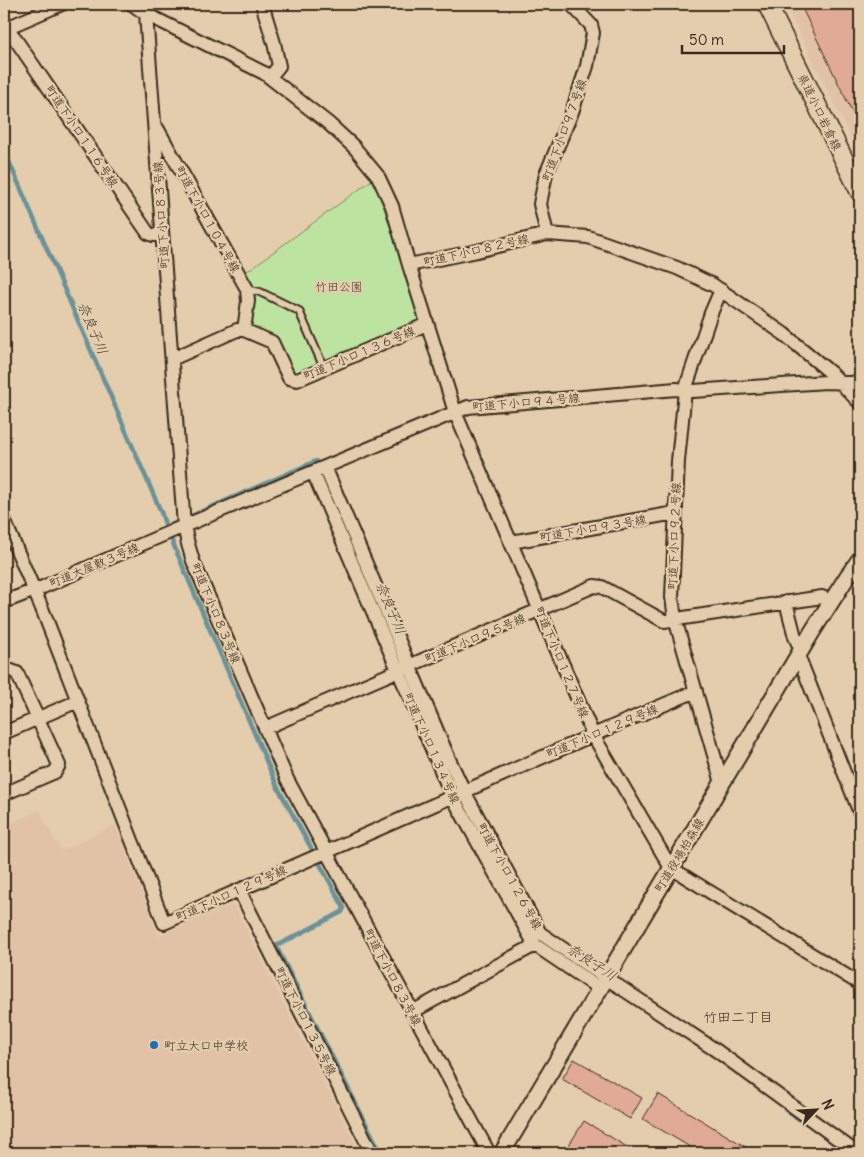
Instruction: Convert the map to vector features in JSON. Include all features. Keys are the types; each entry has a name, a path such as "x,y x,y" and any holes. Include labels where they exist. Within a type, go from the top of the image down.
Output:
{"main road":[{"name":"県道小口岩倉線","path":"767,4 860,192"}],"street":[{"path":"6,28 62,4"},
{"name":"町道下小口８２号線","path":"132,4 146,14 264,73 328,123 354,147 378,176 392,206 409,265 547,234 588,237 677,268 721,290 784,334 841,383 860,403"},
{"path":"262,4 279,66 270,77"},
{"name":"町道下小口９７号線","path":"547,234 540,204 546,174 572,112 587,66 593,33 591,25 571,4"},
{"name":"町道下小口８３号線","path":"146,14 184,526 188,544 193,560 286,779 488,1153"},
{"name":"町道下小口１１６号線","path":"6,28 148,233 153,236 162,235"},
{"name":"町道下小口１０４号線","path":"154,124 247,289"},
{"name":"町道下小口１２７号線","path":"409,265 455,412 593,735 671,868 860,984"},
{"path":"172,359 237,330 244,330 248,301 247,289"},
{"name":"町道下小口９２号線","path":"721,290 711,313 685,390 678,461 672,597 675,620 722,783"},
{"name":"町道下小口１３６号線","path":"244,330 272,342 289,378 297,380 427,324"},
{"name":"町道下小口９４号線","path":"184,526 468,407 676,389 693,391 860,381"},
{"name":"町道下小口１２６号線","path":"325,467 404,669 464,791 540,933 603,984 717,1051 857,1153"},
{"name":"町道下小口１３４号線","path":"313,472 404,669 452,796 535,945 603,984"},
{"name":"町道下小口９３号線","path":"511,542 676,513"},
{"name":"町道下小口１２９号線","path":"4,520 44,611 164,923 696,691"},
{"name":"町道大屋敷３号線","path":"4,602 184,526"},
{"name":"町道役場柏森線","path":"502,1153 799,653 860,559"},
{"name":"町道下小口９５号線","path":"265,728 594,586 602,586 664,621 822,596 831,602"},
{"path":"786,602 799,653 860,814"},
{"path":"4,672 9,670 17,673 58,765 55,772 4,794"},
{"path":"4,733 78,701"},
{"name":"町道下小口１３５号線","path":"239,890 372,1153"},
{"path":"412,1012 535,945"}],"lane":[{"path":"247,289 260,292 299,311 324,368"}],"shaded area":[{"path":"785,4 860,4 860,156"},
{"name":"町立大口中学校","path":"39,810 61,851 115,825 159,936 230,905 234,906 360,1153 4,1153 4,826"}],"green space":[{"name":"竹田公園","path":"372,180 386,214 418,319 415,325 296,375 290,373 248,322 242,275"}],"building":[{"path":"800,4 860,4 860,128"},
{"path":"574,1059 642,1098 630,1119 562,1079"},
{"path":"658,1094 749,1149 747,1153 700,1153 643,1119"},
{"path":"584,1121 637,1153 564,1153"}],"waterway":[{"path":"4,150 277,786 344,908 342,912 276,946 381,1153"},
{"name":"奈良子川","path":"166,527 316,461 345,530"},
{"name":"奈良子川","path":"563,956 577,966"},
{"name":"奈良子川","path":"785,1109 803,1122"}],"place":[{"name":"町立大口中学校","path":"154,1045"}],"district":[{"name":"竹田二丁目","path":"738,1017"}]}
